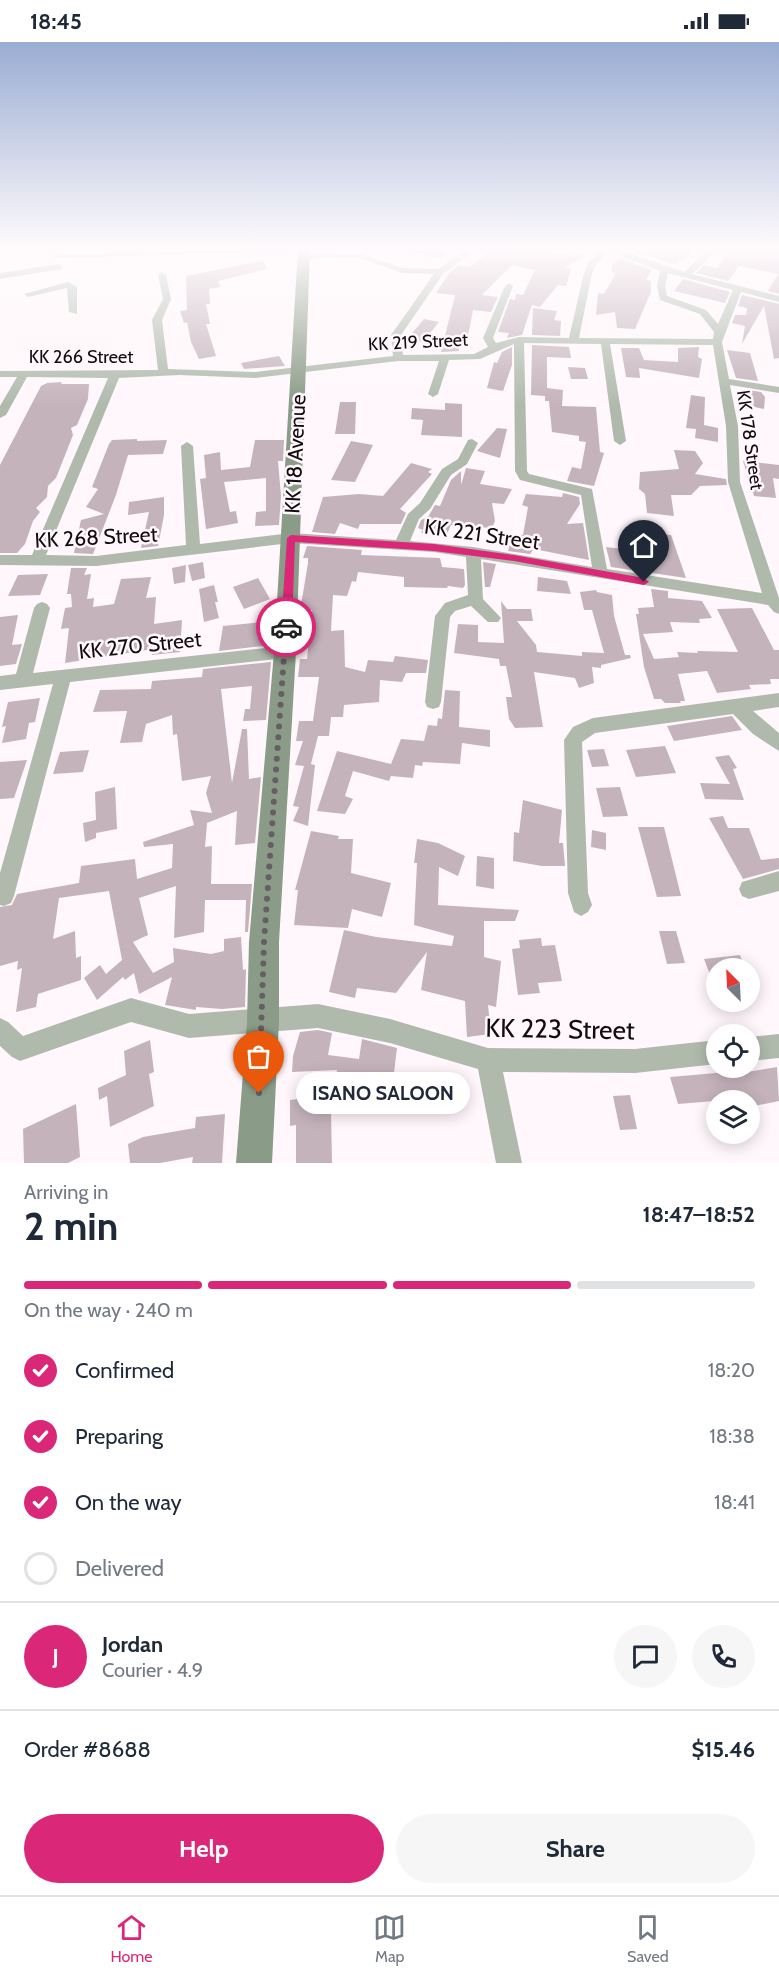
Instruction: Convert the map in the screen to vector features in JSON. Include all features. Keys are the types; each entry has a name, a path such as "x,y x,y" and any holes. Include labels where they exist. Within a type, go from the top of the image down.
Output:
{"main road":[{"name":"KK 18 Avenue","path":"254,1163 263,1022 264,942 285,652 302,300"}],"street":[{"path":"74,300 74,312"},
{"name":"KK 266 Street","path":"163,372 157,320 166,300"},
{"path":"398,358 396,335 420,300"},
{"path":"493,348 488,338 503,300"},
{"path":"574,339 582,300"},
{"path":"670,300 703,312 718,337"},
{"path":"718,337 733,300"},
{"name":"KK 219 Street","path":"299,369 398,358 476,357 504,343 519,340 718,337"},
{"name":"KK 178 Street","path":"718,337 723,381 732,426 734,482 772,577 776,604"},
{"path":"604,339 609,355 620,441"},
{"path":"519,340 521,471 524,477 587,492 601,576"},
{"path":"432,394 446,358"},
{"name":"KK 266 Street","path":"0,374 115,375 163,372 255,375 299,369"},
{"path":"0,415 24,374"},
{"path":"36,562 115,375"},
{"path":"723,381 779,390"},
{"path":"401,545 413,517 425,506 446,472 463,461 472,443"},
{"path":"187,446 193,550"},
{"name":"KK 221 Street","path":"291,538 473,552 601,576 776,604"},
{"name":"KK 268 Street","path":"0,560 96,561 291,538"},
{"path":"473,552 476,598 474,600"},
{"path":"474,600 493,618"},
{"path":"433,702 443,616 450,607 474,600"},
{"path":"23,680 42,608"},
{"name":"KK 270 Street","path":"0,683 285,652"},
{"path":"4,896 64,675"},
{"path":"581,905 578,893 573,740 579,732 593,726 779,700"},
{"path":"737,706 759,729 779,743"},
{"path":"749,889 779,881"},
{"name":"KK 223 Street","path":"0,1030 20,1049 131,1010 189,1026 318,1017 390,1031 488,1060 635,1061 706,1053"},
{"path":"760,1048 779,1046"},
{"path":"488,1060 508,1163"}],"building":[{"path":"187,300 210,300 210,304 206,304 210,324 206,324 216,356 199,359 191,342 187,322 184,323 180,311 187,310"},
{"path":"454,300 496,300 491,312 473,310 467,341 458,344 459,351 441,352"},
{"path":"510,300 545,300 540,307 532,305 522,335 507,338 509,333 498,332"},
{"path":"597,300 647,300 635,329 617,328 615,312 596,315"},
{"path":"740,300 764,300 779,304 779,358 774,359 764,306 742,344 745,326 732,323 735,315 746,315 747,308 738,306"},
{"path":"533,308 557,311 554,320 561,321 560,336 532,335"},
{"path":"424,319 439,322 423,342 407,339"},
{"path":"532,345 569,347 571,358 547,357 547,388 563,390 562,406 596,407 600,452 604,453 594,486 567,481 572,467 581,469 586,442 579,441 579,436 552,432 549,401 545,401 545,396 531,395"},
{"path":"512,347 512,365 503,391 487,388 494,362 497,363 502,352"},
{"path":"699,347 698,357 702,359 699,378 639,368 640,378 626,377 621,348 639,348 644,360 678,362 678,348"},
{"path":"727,350 750,353 758,381 736,378"},
{"path":"279,356 285,366 244,369 241,363"},
{"path":"568,367 585,368 588,379 571,379"},
{"path":"62,382 61,384 89,384 88,399 77,425 71,428 73,435 56,478 48,486 47,497 36,508 40,512 33,521 25,544 17,553 0,553 0,465 41,386 47,383"},
{"path":"743,389 761,392 765,397 764,409 740,404"},
{"path":"691,395 705,397 704,425 718,428 718,442 695,438 696,429 686,428"},
{"path":"340,402 356,402 355,434 335,434"},
{"path":"445,403 462,404 462,437 421,435 423,420 411,419 412,408 445,410"},
{"path":"497,428 507,429 500,458 477,451"},
{"path":"137,439 137,441 167,440 163,454 128,455 116,495 93,554 74,553 81,520 104,514 86,507 98,489 92,487 109,444 112,440"},
{"path":"255,440 284,440 283,461 278,461 281,496 279,525 255,526 256,512 266,511 266,478 224,482 230,512 236,511 238,523 206,529 200,479 206,478 204,455 220,452 221,470 250,467"},
{"path":"351,441 373,445 355,482 331,480"},
{"path":"674,450 695,451 703,463 695,474 726,479 727,485 700,486 691,495 671,495 674,516 647,513 645,494 639,489 640,472 679,469"},
{"path":"743,461 779,465 779,479 773,478 776,498 754,496"},
{"path":"411,463 432,469 428,472 432,474 400,509 406,513 401,524 360,524 358,529 340,523 335,534 312,532 323,497 359,494 383,496"},
{"path":"466,468 485,471 480,484 512,489 504,504 492,503 495,521 492,528 451,525 447,534 421,533 423,530 418,528 421,520 428,517 435,505 440,506 451,480 461,471 461,485"},
{"path":"563,493 579,497 580,504 567,524 583,523 589,560 534,549 530,554 508,551 513,534 523,535 528,507 522,505 526,494 562,497"},
{"path":"164,497 164,515 158,546 141,548 149,512 128,515 129,502"},
{"path":"643,533 671,535 686,578 611,567 606,547 648,552"},
{"path":"307,546 362,550 361,555 440,558 442,567 464,569 465,585 463,588 404,587 404,577 358,572 356,582 352,581 347,596 333,595 331,631 344,630 345,667 365,672 368,660 393,662 395,656 428,660 426,673 406,673 402,682 380,680 379,702 344,705 343,717 331,717 329,736 318,736 311,764 315,765 308,826 293,821 299,807 293,806 304,766 295,765 303,741 296,741 299,721 313,721 319,677 298,677 300,659 307,659 312,610 300,611 308,563 308,558 303,558"},
{"path":"203,562 205,578 192,581 188,565"},
{"path":"483,562 496,564 490,587 485,587"},
{"path":"186,565 185,582 174,584 172,568"},
{"path":"71,568 87,568 84,575 91,574 87,599 94,598 93,607 114,604 121,579 151,577 146,598 156,597 154,624 182,620 180,652 152,655 153,649 65,663 69,628 61,629 65,608 72,607 71,594 67,594"},
{"path":"48,574 40,595 8,596 18,575"},
{"path":"538,577 567,581 571,594 537,591"},
{"path":"258,578 270,599 244,609 233,587"},
{"path":"214,585 219,618 204,622 199,589"},
{"path":"651,589 668,591 668,598 702,601 712,618 699,619 700,623 670,622 673,632 643,634 654,659 679,657 677,652 738,652 717,609 752,608 774,650 779,650 779,679 770,679 771,684 749,685 751,689 717,693 707,671 678,674 685,701 665,703 661,699 654,699 644,667 636,614 639,614 638,608 654,607"},
{"path":"596,590 612,595 614,616 625,655 630,655 631,658 601,665 601,668 592,667 594,683 579,688 575,678 534,672 543,727 515,728 509,719 506,697 512,697 506,666 500,666 499,659 454,653 458,624 478,625 478,642 504,643 501,601 507,609 531,609 533,621 517,621 536,645 537,652 582,656 582,652 604,653 592,610 584,610 580,592"},
{"path":"18,615 12,645 22,644 16,664 0,666 0,617"},
{"path":"272,621 272,645 219,651 223,626"},
{"path":"271,662 266,720 243,721 245,709 250,709 252,686 221,689 232,783 242,729 247,729 249,779 261,777 255,843 235,845 237,811 207,823 205,847 212,846 211,884 252,884 248,932 245,932 246,900 205,900 204,932 174,938 176,886 139,898 148,935 133,942 153,973 174,962 173,948 211,954 224,951 224,939 241,937 243,970 246,969 245,1007 222,1009 196,1007 196,1010 165,1005 172,977 139,994 134,973 125,980 123,977 97,1000 84,978 100,965 106,974 122,960 109,891 59,898 53,939 75,931 76,958 81,956 81,980 38,994 36,1007 16,1012 22,968 17,970 18,961 0,966 0,907 12,905 17,894 79,883 81,866 135,859 137,879 172,868 173,844 144,847 143,842 194,825 190,810 212,813 206,793 211,776 182,781 177,734 173,735 172,715 146,724 142,742 120,743 127,711 93,712 100,690 151,689 152,681 202,677 203,669"},
{"path":"445,690 460,691 459,727 490,730 490,747 462,743 460,764 423,762 422,766 415,765 413,778 391,776 389,781 353,771 345,796 353,799 345,814 317,811 337,751 391,764 401,739 424,741 428,725 437,726 438,718 442,719"},
{"path":"40,698 35,722 29,723 26,739 2,743 6,726 2,727 8,702"},
{"path":"732,716 742,730 674,741 667,726"},
{"path":"665,746 676,773 636,777 626,750"},
{"path":"604,749 609,766 592,767 587,750"},
{"path":"89,750 83,772 53,774 60,752"},
{"path":"729,755 737,768 733,769 744,800 705,799 700,783 730,784 715,757"},
{"path":"27,760 14,798 0,799 0,762"},
{"path":"115,787 117,829 96,833 96,838 85,842 83,823 96,820 95,792"},
{"path":"620,787 628,816 603,817 596,788"},
{"path":"523,800 562,810 559,843 563,843 565,866 542,866 513,861 514,832 519,833"},
{"path":"723,816 728,828 749,828 761,860 779,858 779,869 743,879 709,818"},
{"path":"638,827 664,827 681,896 657,897"},
{"path":"592,830 606,833 606,850 591,847"},
{"path":"311,831 339,836 338,839 353,839 351,873 391,883 382,917 352,909 348,928 294,925 298,890 295,890"},
{"path":"417,839 438,843 465,856 458,876 439,867 438,905 519,910 515,921 484,921 484,957 501,961 496,1007 488,1005 491,1034 467,1037 465,1001 421,990 427,952 396,993 357,988 355,998 329,992 344,930 376,937 452,946 454,936 414,925 417,863 414,863"},
{"path":"477,856 494,858 494,889 476,886"},
{"path":"659,931 676,931 685,963 667,964"},
{"path":"541,938 542,946 555,945 562,981 538,983 540,993 518,995 512,949 520,948 519,940"},
{"path":"740,955 741,958 713,958"},
{"path":"318,1030 332,1033 328,1055 359,1059 362,1039 397,1048 392,1089 346,1080 341,1113 331,1111 332,1163 296,1163 296,1125 290,1126 290,1100 332,1094 337,1070 292,1072 293,1056 300,1032"},
{"path":"150,1040 154,1072 149,1074 154,1106 110,1127 107,1096 99,1100 98,1088 126,1075 124,1051"},
{"path":"777,1067 779,1101 760,1105 760,1090 706,1090 706,1102 678,1104 670,1077 706,1074 706,1078 760,1078 760,1070"},
{"path":"630,1095 637,1129 620,1130 613,1096"},
{"path":"76,1104 80,1157 68,1163 24,1163 23,1129"},
{"path":"225,1114 222,1163 192,1163 193,1157 160,1163 130,1163 128,1144 143,1137 195,1128 196,1117"}],"way so far":[{"path":"259,1093 264,942 286,627"}],"place":[{"name":"ISANO SALOON","path":"259,1093"}],"route":[{"path":"286,627 291,538 434,547 535,561 601,576 644,582"}]}
